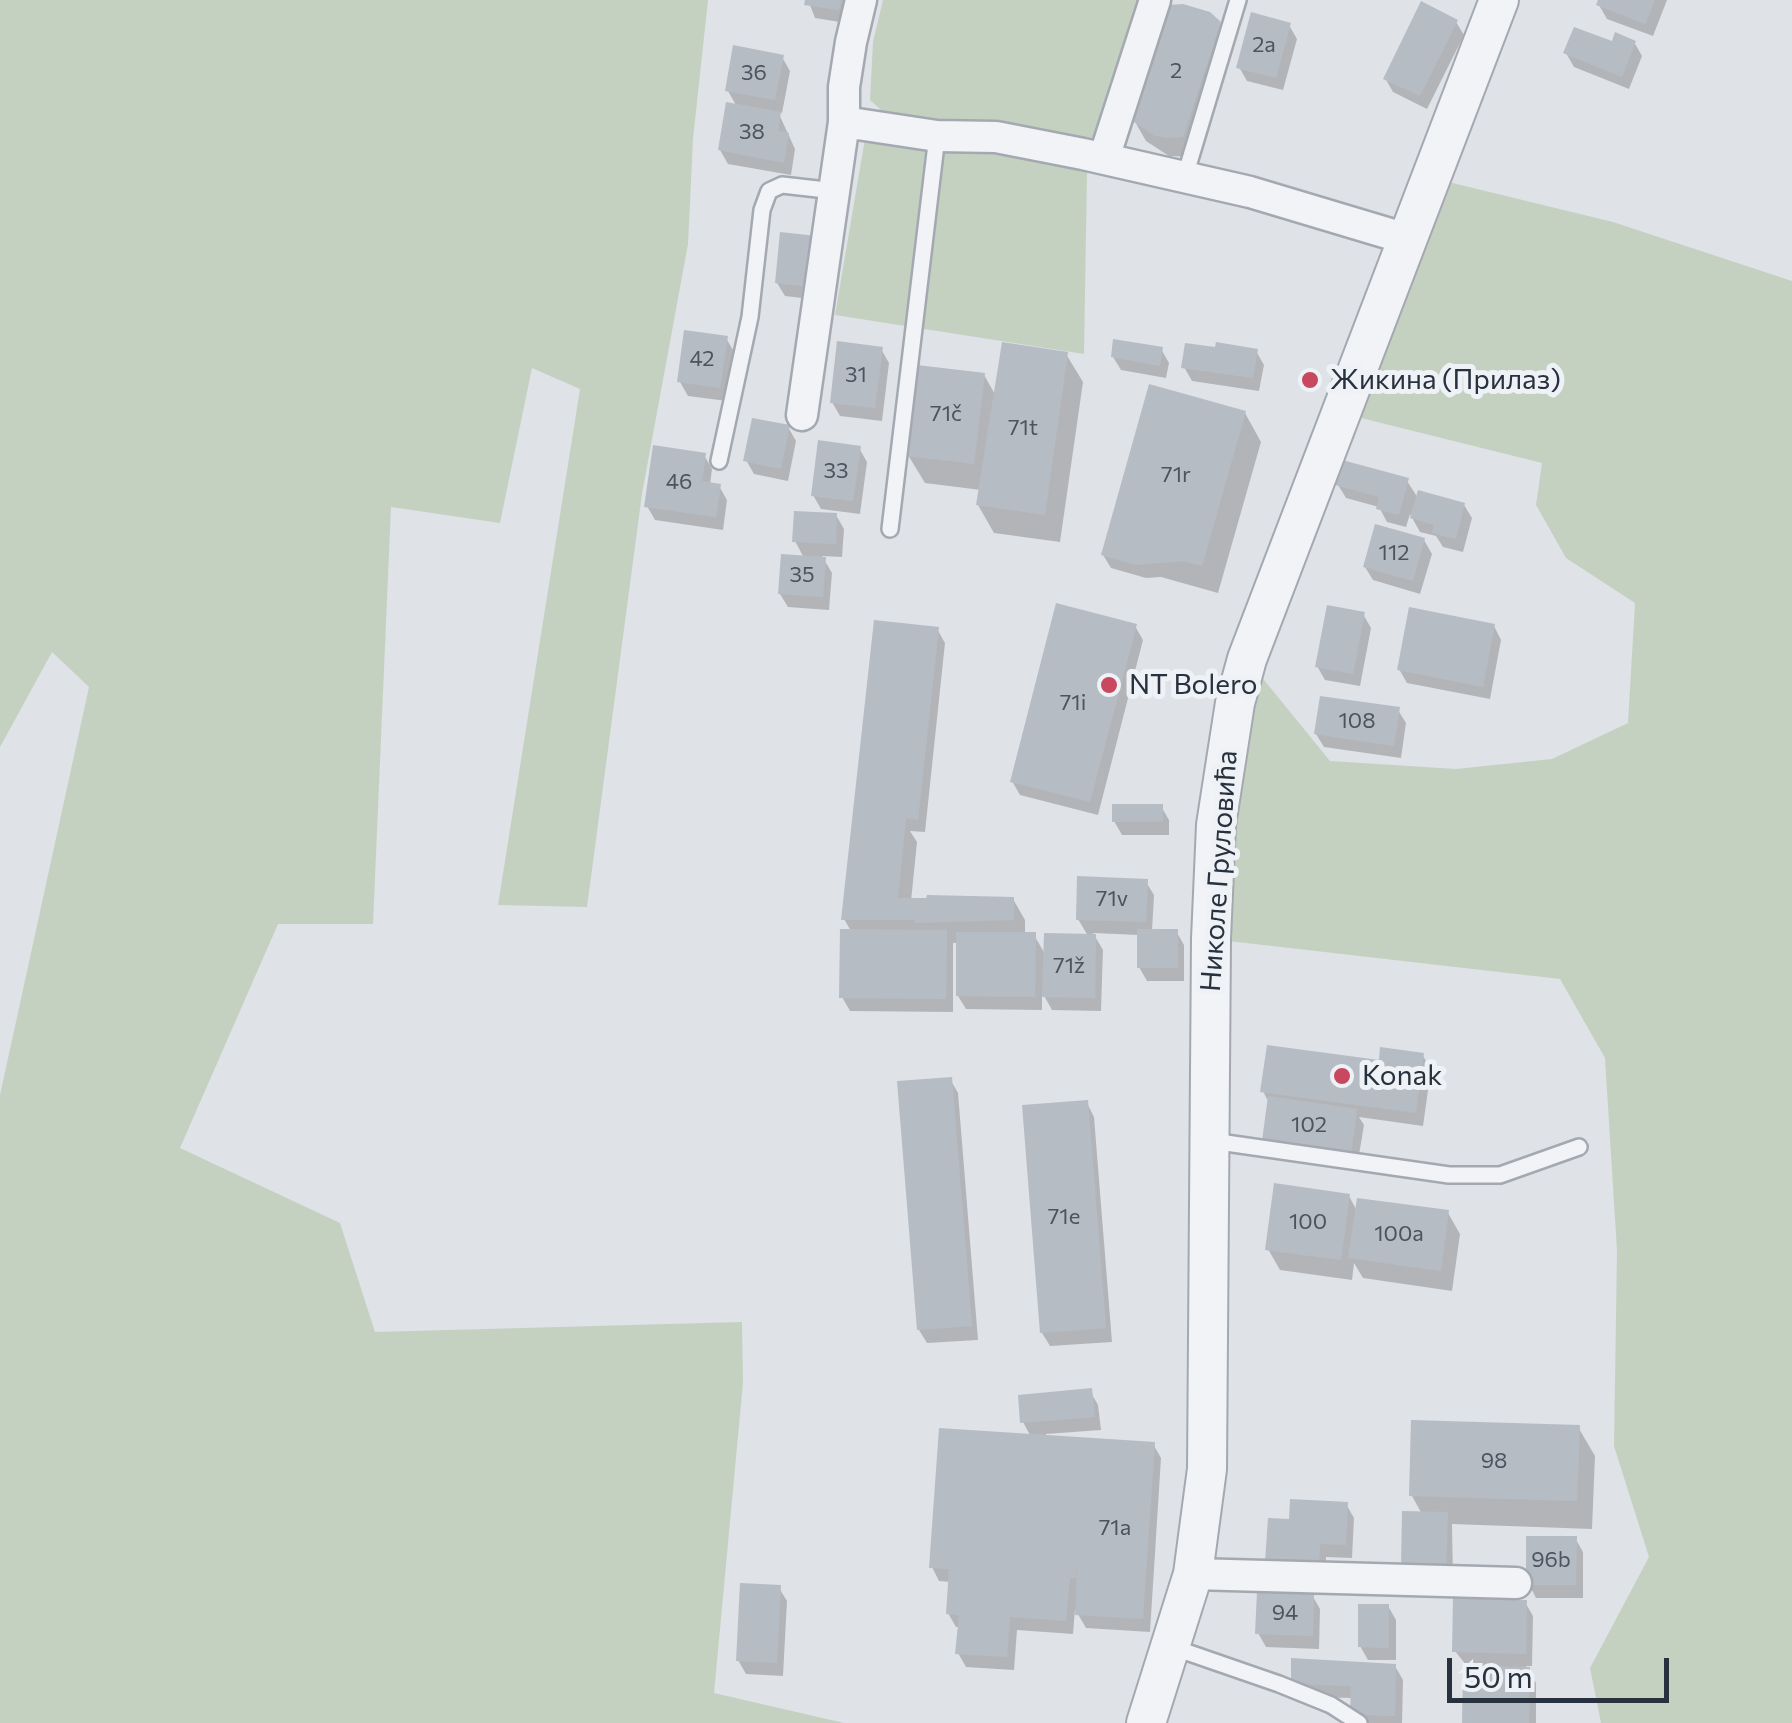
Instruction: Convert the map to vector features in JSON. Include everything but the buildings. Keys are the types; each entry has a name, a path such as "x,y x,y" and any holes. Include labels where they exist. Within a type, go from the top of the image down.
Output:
{"street":[{"path":"802,415 844,122 846,72 861,0"},
{"path":"1104,158 1155,0"},
{"name":"Николе Груловића","path":"1146,1723 1193,1574 1207,1469 1208,1140 1216,825 1234,702 1247,658 1499,0"},
{"path":"844,122 937,136 996,138 1104,158 1360,222 1407,239"},
{"path":"1193,1574 1516,1583"}],"lane":[{"path":"1184,176 1238,0"},
{"path":"890,529 937,136"},
{"path":"719,460 750,316 762,210 769,192 782,185 834,191"},
{"path":"1208,1140 1448,1174 1500,1174 1579,1147"},
{"path":"1172,1647 1331,1705 1359,1723"}],"green space":[{"path":"0,0 708,0 693,139 688,244 642,494 587,907 498,905 580,389 532,368 500,523 391,507 373,924 278,924 180,1148 340,1223 375,1332 742,1322 743,1383 714,1693 844,1723 0,1723 0,1095 89,687 52,652 0,747"},
{"path":"883,0 1139,0 1087,174 1084,354 835,315 868,121 890,118 870,100 873,42"},
{"path":"1432,178 1613,222 1792,281 1792,1723 1601,1723 1590,1668 1649,1557 1614,1446 1617,1251 1605,1058 1560,979 1211,939 1247,659 1330,761 1456,769 1552,759 1628,723 1635,603 1566,558 1536,505 1542,463 1341,413"}],"place":[{"name":"Жикина (Прилаз)","path":"1310,380"},
{"name":"NT Bolero","path":"1109,685"},
{"name":"Konak","path":"1342,1076"}]}
